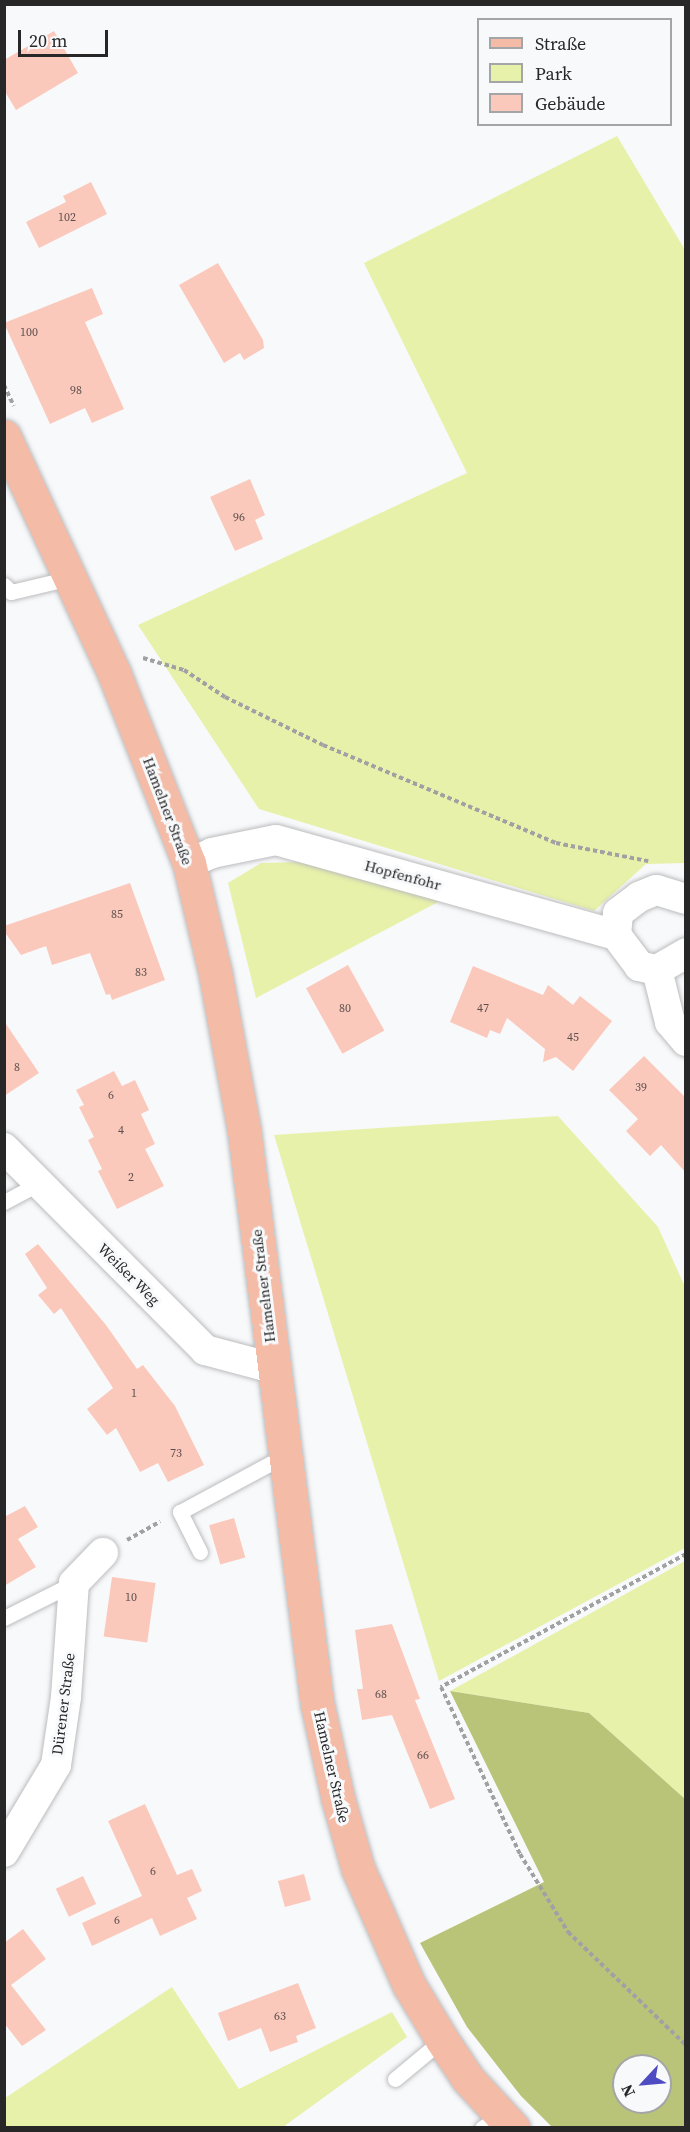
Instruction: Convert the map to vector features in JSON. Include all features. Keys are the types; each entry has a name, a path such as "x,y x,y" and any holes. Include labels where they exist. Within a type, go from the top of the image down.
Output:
{"main road":[{"name":"Hamelner Straße","path":"4,436 19,481 70,578 114,673 189,862 215,972 244,1130 317,1703 338,1799 358,1869 382,1927 442,2040 498,2123"}],"street":[{"name":"Hopfenfohr","path":"189,862 213,853 276,840 616,935"},
{"path":"685,898 656,890 639,897 618,913 616,935 639,966 657,970 686,953"},
{"path":"657,970 670,1022 686,1041"},
{"name":"Weißer Weg","path":"4,1148 205,1350 273,1368"},
{"path":"74,1583 103,1553"},
{"name":"Dürener Straße","path":"4,1852 56,1765 66,1697 74,1583"}],"lane":[{"path":"4,585 11,592 70,578"},
{"path":"4,1202 39,1183"},
{"path":"200,1552 180,1512 286,1455"},
{"path":"4,1618 74,1583"},
{"path":"395,2079 442,2040"}],"path":[{"path":"139,657 184,670 225,698 323,745 556,843 653,862"},
{"path":"103,1553 180,1512"},
{"path":"686,1554 441,1688 520,1854 568,1932 686,2045"}],"green space":[{"path":"617,136 685,250 686,863 646,864 594,911 259,809 138,625 467,473 364,263"},
{"path":"300,862 440,901 256,998 228,883 261,863"},
{"path":"558,1116 658,1227 685,1287 685,1548 439,1681 274,1135"},
{"path":"685,1561 685,1799 589,1713 450,1691"},
{"path":"450,1691 589,1713 685,1799 685,2127 552,2127 521,2096 467,2027 420,1943 544,1882"},
{"path":"172,1987 239,2089 392,2012 407,2037 283,2127 5,2127 5,2098"}],"building":[{"path":"54,31 78,73 16,110 4,90 4,60"},
{"path":"91,182 107,214 39,248 26,222 66,202 63,196"},
{"path":"218,263 263,340 264,348 244,360 240,353 224,363 179,285"},
{"path":"92,288 103,314 85,322 124,409 92,423 85,408 50,424 4,323"},
{"path":"250,479 265,515 255,520 263,539 235,551 210,497"},
{"path":"130,883 165,980 112,1000 110,994 106,995 90,953 52,965 46,946 21,955 4,931 4,926"},
{"path":"348,965 384,1031 342,1054 306,988"},
{"path":"473,966 543,995 548,985 573,1005 580,996 612,1021 573,1071 556,1057 543,1062 545,1049 507,1018 500,1034 490,1030 487,1038 450,1022"},
{"path":"4,1021 39,1073 4,1096"},
{"path":"644,1056 686,1098 686,1173 661,1145 650,1156 626,1131 638,1119 609,1090"},
{"path":"114,1071 122,1086 135,1080 149,1110 141,1114 155,1144 145,1149 164,1186 117,1209 98,1171 102,1169 88,1140 94,1137 79,1107 84,1105 76,1090"},
{"path":"38,1244 106,1325 137,1369 143,1365 175,1406 204,1465 168,1482 158,1463 140,1472 116,1428 107,1435 87,1409 113,1388 61,1308 54,1314 38,1295 47,1288 25,1254"},
{"path":"25,1506 38,1527 18,1539 36,1567 4,1586 4,1517"},
{"path":"234,1518 245,1557 220,1565 209,1525"},
{"path":"112,1577 156,1583 147,1643 104,1636"},
{"path":"392,1624 420,1699 415,1700 455,1799 430,1809 392,1715 362,1720 357,1689 363,1689 355,1630"},
{"path":"145,1804 177,1875 192,1869 202,1891 187,1898 197,1919 160,1936 152,1918 92,1946 82,1923 142,1896 108,1821"},
{"path":"304,1874 311,1900 285,1907 278,1881"},
{"path":"83,1876 96,1904 69,1917 56,1889"},
{"path":"23,1929 46,1959 11,1985 46,2030 22,2046 4,2023 4,1943"},
{"path":"298,1983 316,2028 296,2036 298,2042 270,2052 261,2028 228,2041 218,2013"}]}
